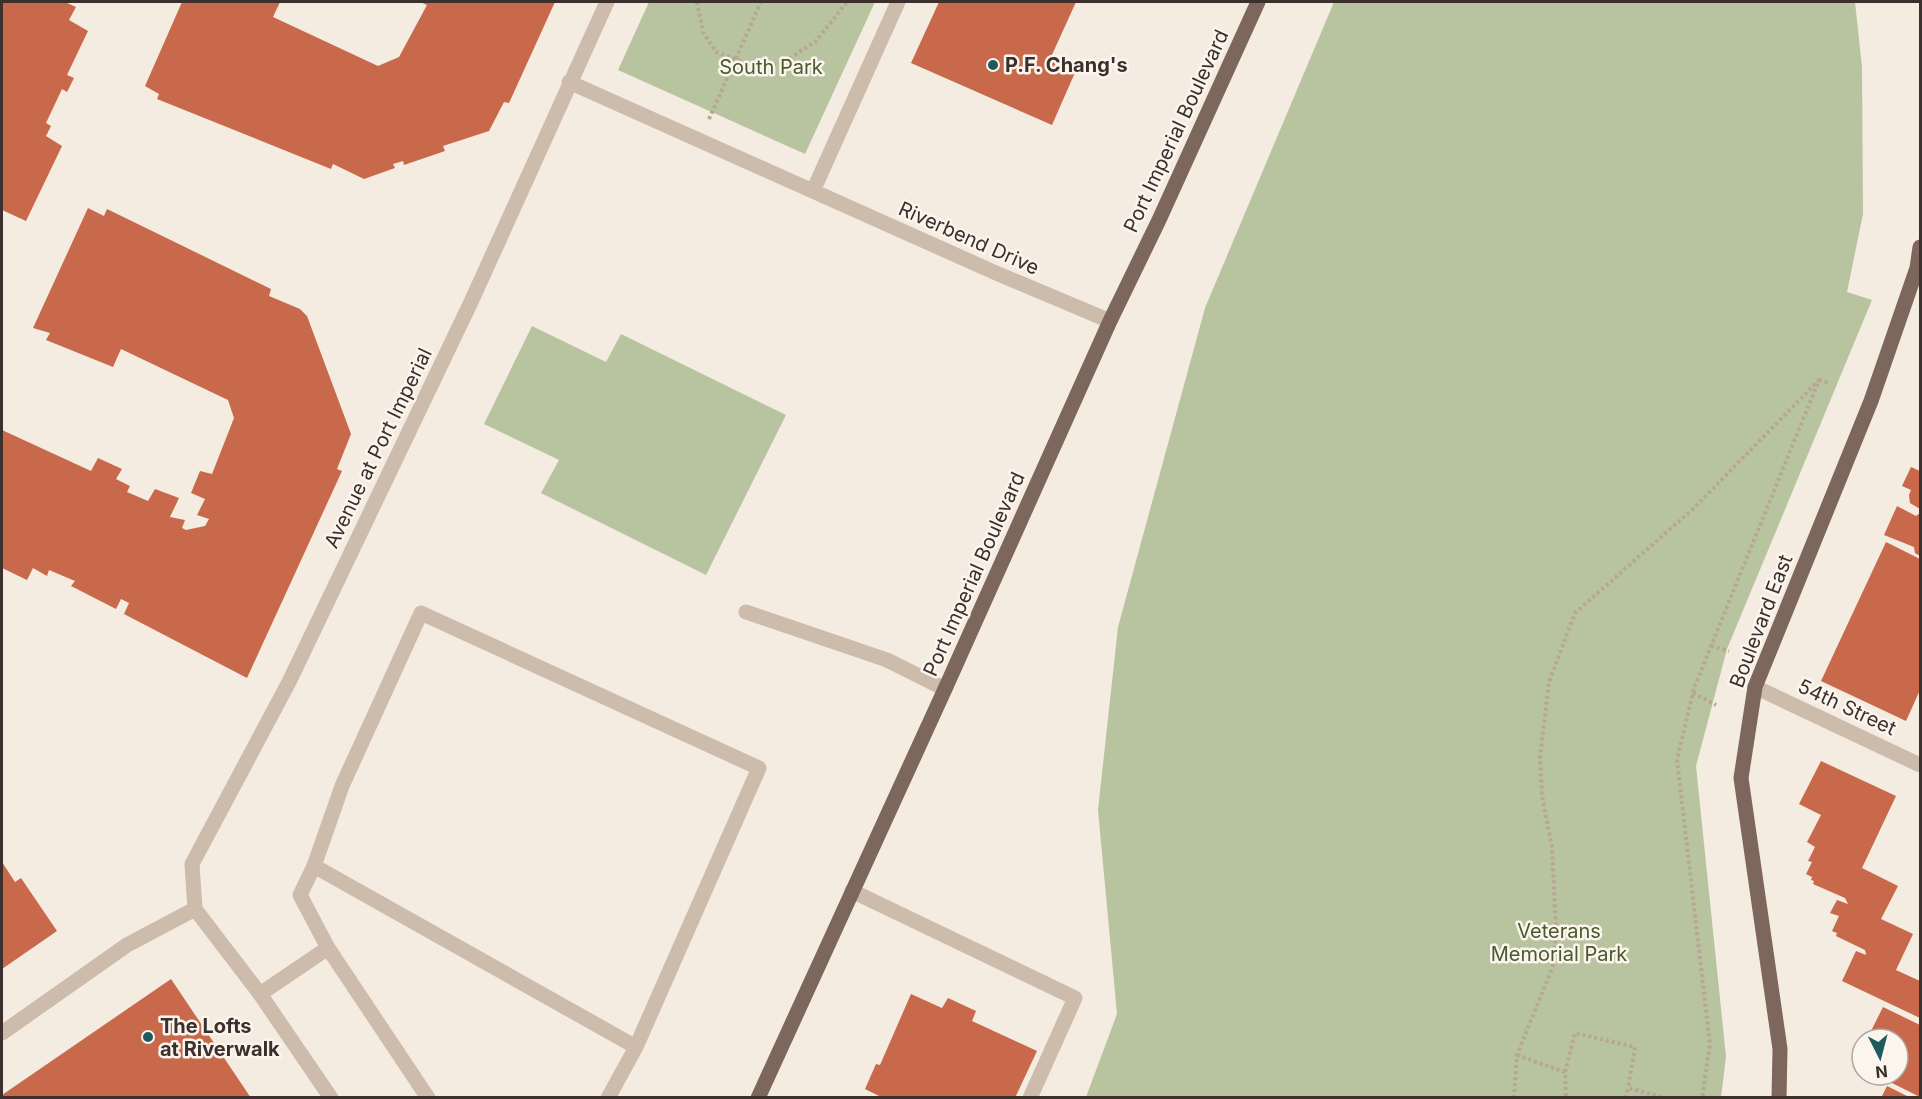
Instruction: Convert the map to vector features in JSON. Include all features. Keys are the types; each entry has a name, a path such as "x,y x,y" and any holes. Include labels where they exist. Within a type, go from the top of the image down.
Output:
{"main road":[{"name":"Port Imperial Boulevard","path":"758,1098 1110,321 1159,220 1258,2"},
{"name":"Boulevard East","path":"1779,1098 1780,1049 1742,778 1755,687 1871,401 1917,268 1920,247"}],"street":[{"name":"Avenue at Port Imperial","path":"195,909 192,864 309,640 471,302 607,2"},
{"path":"813,191 898,2"},
{"name":"Riverbend Drive","path":"569,82 1110,321"},
{"path":"747,612 887,660 945,689"},
{"path":"428,1098 328,948 300,895 314,866 342,786 421,614 759,768 636,1047 608,1098"},
{"name":"54th Street","path":"1755,687 1920,765"},
{"path":"314,866 636,1047"},
{"path":"852,891 1075,998 1030,1098"},
{"path":"2,1033 127,945 195,909 261,994 331,1098"},
{"path":"261,994 328,948"}],"path":[{"path":"697,2 703,32 716,52 754,66 781,64 816,41 847,2"},
{"path":"699,140 761,2"},
{"path":"1819,380 1827,383"},
{"path":"1702,1098 1710,1044 1677,760 1693,693 1819,380"},
{"path":"1514,1098 1517,1055 1553,966 1556,930 1552,847 1542,796 1540,757 1549,682 1575,613 1694,508 1819,380"},
{"path":"1712,646 1729,651"},
{"path":"1693,693 1716,705"},
{"path":"1566,1098 1565,1072 1575,1033 1635,1047 1625,1098"},
{"path":"1517,1055 1565,1072"},
{"path":"1628,1088 1665,1098"}],"green space":[{"name":"South Park","path":"649,2 875,2 805,154 618,70"},
{"name":"Veterans Memorial Park","path":"1334,2 1855,2 1862,67 1863,214 1847,292 1872,300 1727,649 1696,766 1726,1057 1721,1097 1086,1097 1117,1014 1098,810 1118,627 1205,308"},
{"path":"532,326 606,362 621,334 786,415 706,575 541,493 559,460 484,424"}],"building":[{"path":"2,2 65,2 76,7 69,20 88,31 67,75 74,78 67,92 62,89 46,123 51,126 46,136 62,146 26,221 2,210"},
{"path":"182,2 280,2 273,17 378,66 399,57 427,5 420,2 555,2 509,103 504,102 489,131 443,146 445,151 404,165 403,161 393,164 395,168 364,179 333,164 331,169 157,99 159,94 145,86"},
{"name":"P.F. Chang's","path":"939,2 1076,2 1051,57 1077,68 1052,125 911,63"},
{"path":"88,208 104,216 107,209 271,289 269,296 300,309 307,316 351,434 337,469 342,471 247,678 124,614 129,603 121,599 116,609 71,586 75,581 49,570 47,576 33,568 27,580 2,568 2,430 91,471 98,458 122,469 116,479 130,486 127,492 148,501 155,489 179,498 170,517 185,520 182,528 186,530 205,526 209,519 197,515 205,499 191,493 200,471 212,474 234,418 228,400 121,349 113,367 46,340 50,333 33,328"},
{"path":"1911,467 1920,471 1920,509 1910,503 1911,490 1902,486"},
{"path":"1897,506 1916,516 1920,513 1920,556 1915,553 1914,547 1884,535"},
{"path":"1886,542 1920,559 1920,690 1906,721 1821,681"},
{"path":"1821,761 1896,796 1862,868 1898,886 1881,919 1913,934 1896,970 1920,981 1920,1018 1842,981 1856,951 1866,955 1865,950 1836,936 1837,933 1832,931 1839,916 1830,913 1837,900 1848,904 1845,898 1813,884 1812,877 1806,874 1812,862 1808,861 1815,847 1807,842 1821,815 1799,804"},
{"path":"2,862 15,882 21,878 57,931 2,969"},
{"name":"The Lofts at Riverwalk","path":"171,979 251,1098 2,1098 2,1095"},
{"path":"911,994 942,1008 948,998 976,1011 972,1021 1037,1051 1015,1098 883,1098 865,1089 876,1064 880,1065"},
{"path":"1883,1007 1920,1025 1920,1097 1900,1087 1910,1087 1910,1027 1873,1027"},
{"path":"1886,1087 1889,1087 1911,1098 1881,1098"}],"place":[{"name":"P.F. Chang's","path":"993,65"},
{"name":"The Lofts at Riverwalk","path":"148,1037"}]}
